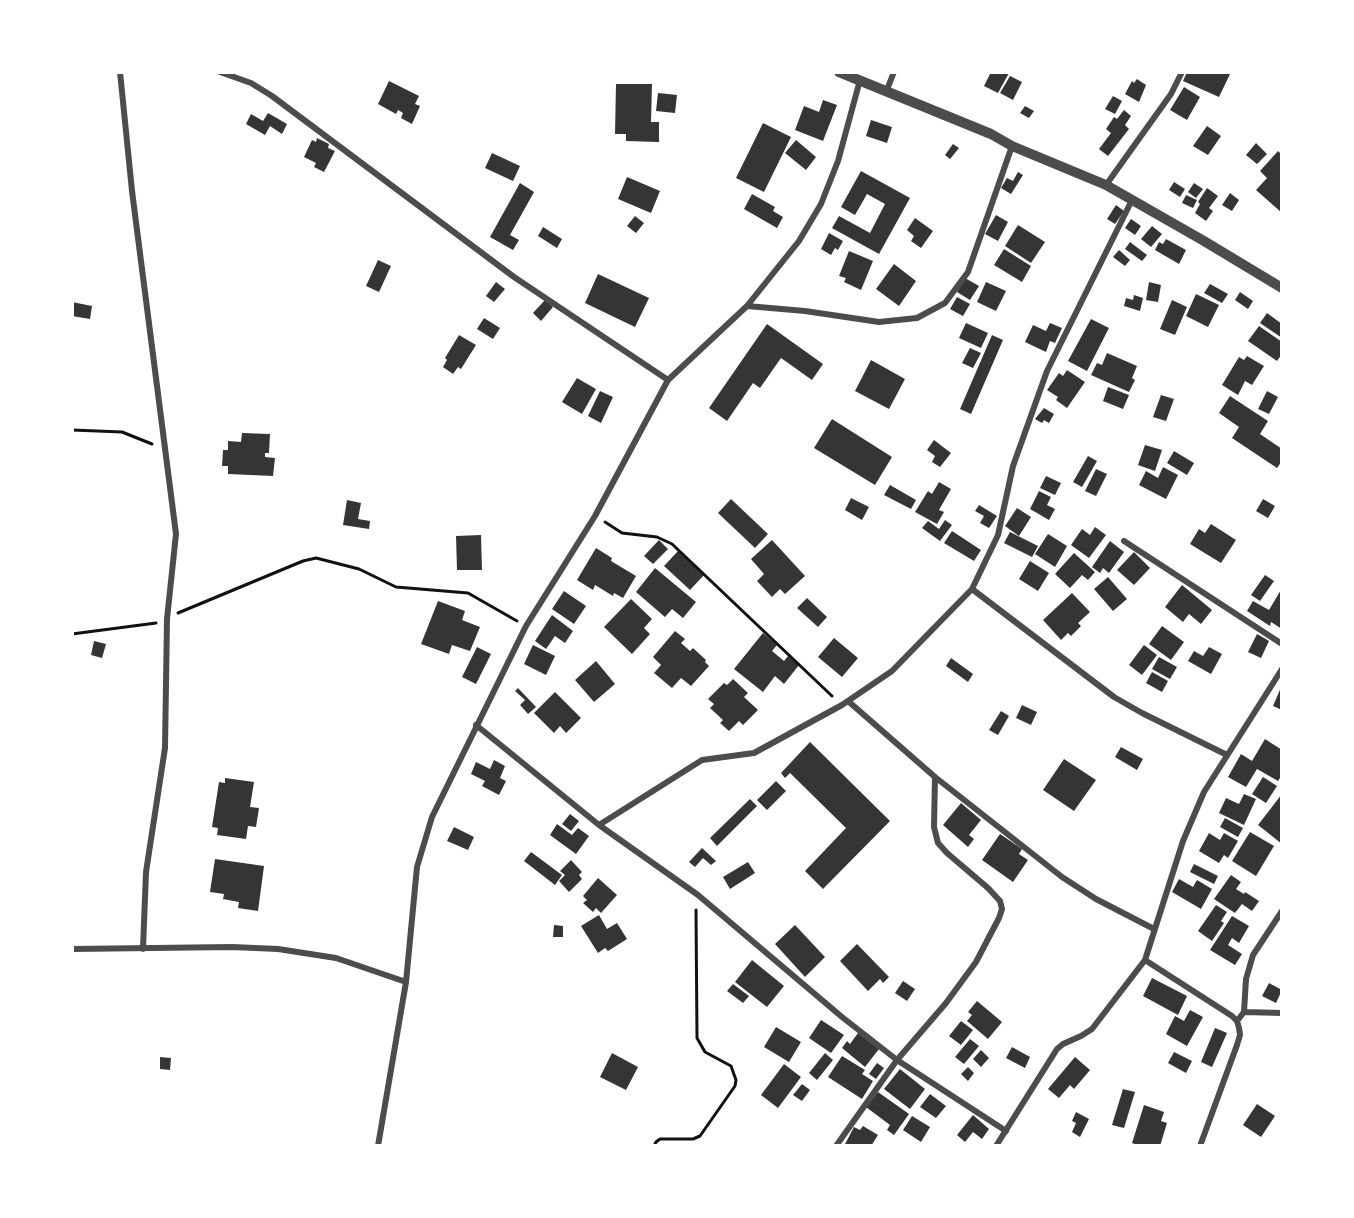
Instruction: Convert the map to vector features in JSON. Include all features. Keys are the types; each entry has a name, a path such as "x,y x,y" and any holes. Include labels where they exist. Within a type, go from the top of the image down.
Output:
{"street":[{"path":"120,72 132,191 176,534 167,619 165,748 146,872 143,949"},
{"path":"220,72 251,83 272,96 514,277 668,380"},
{"path":"839,72 1106,185 1282,288"},
{"path":"886,93 894,72"},
{"path":"1106,185 1171,94 1182,72"},
{"path":"378,1146 406,982 417,867 432,817 526,627 595,516 668,380 747,306 799,242 821,204 838,161 860,79"},
{"path":"747,306 804,310 879,322 917,318 945,303 968,272 1012,146"},
{"path":"600,825 702,760 754,753 845,703 892,672 972,590 998,535 1016,457 1047,371 1132,200"},
{"path":"1124,541 1282,644"},
{"path":"972,590 1114,697 1227,755"},
{"path":"996,1146 1057,1049 1092,1029 1144,960 1183,841 1204,792 1282,669"},
{"path":"845,703 935,777 1078,888 1154,929"},
{"path":"476,725 600,825 695,892 842,1017 897,1060 1006,1131"},
{"path":"836,1146 897,1060 946,1004 976,962 1002,909 1000,901 988,888 938,843 934,827 935,777"},
{"path":"1237,1021 1244,1012 1246,978 1253,955 1282,911"},
{"path":"72,949 232,947 307,952 336,958 406,982"},
{"path":"1144,960 1237,1021 1240,1035 1200,1146"},
{"path":"1244,1012 1282,1013"}],"path":[{"path":"72,430 128,434 164,450"},
{"path":"595,516 622,533 657,537 672,544 845,703"},
{"path":"72,634 152,625 303,561 316,558 359,569 396,587 468,594 526,627"},
{"path":"654,1146 660,1139 700,1136 735,1086 736,1080 731,1066 705,1052 697,1038 695,892"}],"building":[{"path":"991,72 1009,73 998,93 984,86"},
{"path":"1187,72 1231,72 1219,97 1183,81"},
{"path":"1010,76 1022,82 1013,100 1000,93"},
{"path":"1137,79 1146,85 1139,102 1125,94 1132,81 1134,83"},
{"path":"389,81 419,96 415,104 420,106 412,124 401,118 403,113 398,110 396,114 378,104"},
{"path":"616,84 652,84 651,122 659,122 659,142 626,141 626,134 615,134"},
{"path":"1184,87 1200,97 1187,120 1170,110"},
{"path":"658,93 677,95 675,113 656,111"},
{"path":"1113,96 1122,101 1115,114 1105,109"},
{"path":"823,100 837,105 823,141 795,130 804,106 819,112"},
{"path":"1025,106 1034,111 1029,118 1020,113"},
{"path":"1124,110 1131,116 1125,125 1129,129 1108,156 1099,149 1111,133 1106,129 1114,117 1117,119"},
{"path":"268,113 287,124 282,134 270,126 265,135 246,124 251,114 263,121"},
{"path":"871,120 892,127 887,143 866,136"},
{"path":"763,123 791,137 764,192 736,178"},
{"path":"1207,126 1221,136 1208,155 1193,146"},
{"path":"317,138 329,144 328,148 335,151 324,172 314,167 316,163 304,157 312,140 316,142"},
{"path":"796,140 816,157 806,170 785,153"},
{"path":"1256,143 1267,154 1257,164 1246,155"},
{"path":"953,144 959,148 950,159 945,155"},
{"path":"1278,151 1282,155 1282,213 1256,190 1267,178 1260,171"},
{"path":"492,153 520,166 513,181 485,168"},
{"path":"861,171 910,198 879,254 832,228 839,216 870,233 885,204 867,194 855,215 841,207"},
{"path":"1018,172 1023,175 1011,194 1001,188 1007,178 1013,181"},
{"path":"627,177 660,191 651,213 618,199"},
{"path":"1174,182 1185,189 1180,197 1169,190"},
{"path":"520,183 534,192 510,235 519,240 513,250 490,237"},
{"path":"1194,183 1203,189 1196,198 1188,192"},
{"path":"1207,188 1218,196 1209,208 1213,211 1206,221 1195,213 1200,204 1198,202"},
{"path":"1230,193 1239,200 1232,211 1222,205"},
{"path":"752,194 775,207 773,211 783,217 777,228 744,209"},
{"path":"1186,195 1197,200 1193,208 1182,203"},
{"path":"1116,205 1124,211 1115,224 1107,219"},
{"path":"996,215 1008,222 998,241 985,234"},
{"path":"635,216 644,223 636,233 627,226"},
{"path":"915,218 933,231 921,248 911,241 914,236 907,230"},
{"path":"1131,219 1141,226 1135,235 1125,228"},
{"path":"1018,225 1045,242 1031,263 1005,246"},
{"path":"1152,226 1162,234 1151,247 1141,239"},
{"path":"543,227 562,239 557,248 538,236"},
{"path":"829,233 843,241 838,250 835,248 831,255 821,249"},
{"path":"1166,239 1186,250 1179,264 1155,250 1159,242 1163,244"},
{"path":"1130,242 1147,255 1142,261 1125,249"},
{"path":"1004,249 1031,266 1022,282 994,265"},
{"path":"1119,250 1130,260 1125,266 1113,257"},
{"path":"849,251 873,261 861,290 844,282 846,278 839,276"},
{"path":"378,260 391,266 379,292 366,286"},
{"path":"894,264 916,281 899,306 876,289"},
{"path":"598,274 649,298 635,327 585,303"},
{"path":"965,278 979,286 970,300 957,292"},
{"path":"496,282 505,289 494,302 486,296"},
{"path":"986,282 1006,291 996,311 977,302"},
{"path":"1149,282 1161,285 1158,302 1146,300"},
{"path":"1210,284 1228,294 1222,303 1204,293"},
{"path":"1240,292 1253,301 1248,309 1235,300"},
{"path":"1196,294 1219,305 1208,327 1186,316"},
{"path":"1134,295 1143,298 1140,311 1124,306 1126,298 1133,300"},
{"path":"957,297 970,304 963,316 950,309"},
{"path":"545,300 553,307 541,321 533,313"},
{"path":"1172,300 1187,307 1175,335 1160,329"},
{"path":"72,302 92,306 90,319 72,316"},
{"path":"1267,313 1282,324 1282,338 1260,323"},
{"path":"484,318 500,328 493,339 477,329"},
{"path":"1091,319 1109,328 1087,371 1068,361"},
{"path":"966,323 988,333 981,348 959,338"},
{"path":"1050,323 1062,328 1055,343 1050,341 1046,352 1025,342 1033,325 1046,331"},
{"path":"767,324 823,364 812,380 781,358 760,388 753,383 727,421 709,408"},
{"path":"1259,326 1282,342 1282,354 1277,361 1248,341"},
{"path":"459,335 476,345 461,369 458,367 453,374 443,367 447,360 445,358"},
{"path":"992,335 1003,340 971,414 960,409"},
{"path":"970,348 981,353 973,368 962,363"},
{"path":"1107,353 1137,366 1132,378 1135,380 1129,392 1091,375 1097,363 1102,365"},
{"path":"1247,356 1264,366 1252,385 1245,381 1238,395 1222,385 1239,357 1244,360"},
{"path":"871,360 905,379 889,409 855,391"},
{"path":"1067,370 1085,382 1067,408 1056,400 1058,397 1047,390 1059,373 1063,376"},
{"path":"577,378 596,389 582,414 562,402"},
{"path":"1108,387 1129,395 1123,409 1103,401"},
{"path":"600,391 613,397 601,423 588,416"},
{"path":"1267,391 1278,397 1269,414 1258,409"},
{"path":"1161,395 1174,399 1166,421 1153,417"},
{"path":"1230,396 1268,421 1260,434 1282,449 1282,461 1277,468 1232,438 1239,427 1219,413"},
{"path":"1044,408 1054,414 1049,423 1044,420 1042,423 1035,419"},
{"path":"832,419 892,457 875,485 814,448"},
{"path":"242,433 270,434 269,453 265,453 265,457 275,458 273,476 228,474 228,466 222,466 223,450 228,450 228,441 241,442"},
{"path":"934,440 951,453 940,467 932,462 935,456 927,450"},
{"path":"1145,445 1162,450 1155,471 1138,465"},
{"path":"1174,451 1194,463 1187,475 1167,463"},
{"path":"1088,456 1097,461 1082,487 1073,482"},
{"path":"1163,467 1178,475 1166,499 1139,485 1146,471 1158,478"},
{"path":"1096,469 1107,474 1096,496 1085,491"},
{"path":"1046,476 1061,483 1055,495 1040,488"},
{"path":"939,482 951,489 939,510 944,512 937,524 915,512 928,491 932,494"},
{"path":"890,485 916,500 911,509 884,495"},
{"path":"1039,491 1051,497 1047,505 1055,509 1049,520 1030,509"},
{"path":"851,498 869,507 862,520 845,510"},
{"path":"731,499 768,534 755,548 718,513"},
{"path":"1263,499 1275,506 1268,518 1256,511"},
{"path":"347,500 361,503 358,519 370,521 369,529 343,525"},
{"path":"979,505 997,516 989,528 980,523 984,516 975,511"},
{"path":"1017,508 1031,517 1019,536 1005,526"},
{"path":"945,520 952,525 940,541 922,528 928,521 939,529"},
{"path":"1211,524 1236,540 1221,563 1190,544 1199,529 1205,533"},
{"path":"1095,527 1106,535 1089,558 1071,545 1082,529 1090,535"},
{"path":"952,531 981,550 974,561 944,543"},
{"path":"1010,532 1038,546 1032,557 1004,543"},
{"path":"1048,534 1067,546 1055,567 1035,554"},
{"path":"481,535 482,570 457,570 456,536"},
{"path":"659,540 668,549 653,564 644,556"},
{"path":"772,540 805,576 785,594 780,589 772,597 757,581 764,574 751,559"},
{"path":"1110,541 1124,552 1109,573 1103,568 1100,573 1092,567"},
{"path":"596,548 612,558 611,561 636,576 623,598 614,593 613,596 595,585 593,590 577,580"},
{"path":"678,551 704,575 690,590 664,566"},
{"path":"1134,552 1150,568 1134,585 1117,570"},
{"path":"1074,553 1095,572 1088,580 1082,575 1070,588 1055,574"},
{"path":"1030,561 1049,573 1038,591 1019,579"},
{"path":"655,568 696,602 683,618 672,609 665,617 636,592"},
{"path":"1265,575 1274,581 1260,601 1251,595"},
{"path":"1108,577 1127,599 1113,611 1094,589"},
{"path":"1182,585 1212,610 1201,624 1189,614 1183,622 1165,607"},
{"path":"1282,588 1282,629 1271,622 1270,626 1247,611 1253,601 1269,610"},
{"path":"564,591 586,606 574,624 552,609"},
{"path":"1072,593 1090,612 1078,623 1081,626 1071,636 1068,633 1061,640 1043,620"},
{"path":"807,598 827,617 818,627 797,608"},
{"path":"631,599 652,619 644,628 650,634 632,654 604,627"},
{"path":"438,601 465,611 462,620 480,627 470,651 452,645 449,654 421,644"},
{"path":"552,615 573,631 565,643 555,636 546,649 535,641"},
{"path":"1162,626 1184,642 1171,660 1149,644"},
{"path":"675,631 685,639 681,643 690,651 693,648 709,666 691,686 681,678 672,688 654,673 661,665 653,657"},
{"path":"763,633 777,645 772,651 784,661 788,656 799,665 784,684 775,676 763,692 734,669"},
{"path":"1257,634 1269,641 1261,658 1248,652"},
{"path":"834,638 858,658 842,677 818,657"},
{"path":"94,641 106,644 102,658 91,655"},
{"path":"533,645 555,656 546,675 524,664"},
{"path":"1144,645 1157,655 1142,675 1129,665"},
{"path":"477,647 491,654 476,684 462,677"},
{"path":"1209,647 1222,654 1211,674 1188,661 1194,651 1203,656"},
{"path":"1159,657 1177,667 1170,679 1152,669"},
{"path":"951,658 973,674 968,682 946,666"},
{"path":"596,661 615,684 594,702 575,680"},
{"path":"1152,672 1168,681 1162,692 1146,683"},
{"path":"733,679 748,693 744,697 758,710 743,725 739,721 729,731 720,723 723,720 710,708 714,704 708,699 724,683 727,685"},
{"path":"1282,685 1282,710 1273,706"},
{"path":"518,688 536,707 528,714 520,705 525,700 515,691"},
{"path":"555,692 581,718 566,733 560,726 554,733 534,713"},
{"path":"1022,705 1037,712 1031,725 1016,718"},
{"path":"1001,711 1009,716 998,735 989,730"},
{"path":"1265,739 1282,750 1282,775 1278,781 1257,769 1246,787 1228,777 1241,754 1252,761"},
{"path":"810,742 890,821 823,889 805,871 846,828 790,773 785,778 781,773"},
{"path":"1121,747 1143,759 1137,770 1115,757"},
{"path":"1064,759 1096,780 1074,811 1043,790"},
{"path":"494,760 505,766 500,778 506,781 499,795 482,786 485,781 471,774 476,762 490,769"},
{"path":"1263,777 1277,786 1266,803 1252,794"},
{"path":"225,778 254,782 250,807 259,808 256,827 248,826 246,839 217,835 218,828 212,827 219,782 225,783"},
{"path":"776,781 786,791 767,810 757,800"},
{"path":"1244,794 1256,799 1244,825 1219,813 1226,798 1239,804"},
{"path":"1282,794 1282,844 1258,825"},
{"path":"750,799 757,806 717,846 710,838"},
{"path":"961,803 981,820 969,835 974,839 968,847 943,825"},
{"path":"570,814 579,821 571,831 562,824"},
{"path":"1225,818 1243,828 1238,837 1220,827"},
{"path":"557,824 572,835 578,828 589,836 576,854 550,835"},
{"path":"454,827 474,837 468,850 447,841"},
{"path":"1250,832 1274,846 1256,876 1232,861"},
{"path":"1209,833 1220,840 1224,833 1238,841 1228,858 1224,855 1219,863 1199,851"},
{"path":"1000,834 1022,849 1019,854 1028,860 1013,882 982,860"},
{"path":"702,848 716,861 711,865 703,858 695,867 689,862"},
{"path":"531,852 562,875 555,885 524,861"},
{"path":"215,859 264,866 258,911 238,908 239,902 223,899 224,894 210,892"},
{"path":"571,860 582,872 579,875 582,879 569,892 559,881 565,875 560,871"},
{"path":"748,862 755,873 730,889 723,877"},
{"path":"1194,864 1218,876 1214,884 1190,872"},
{"path":"1231,875 1241,882 1236,889 1259,901 1252,911 1242,904 1235,913 1214,899"},
{"path":"598,878 617,895 601,913 596,908 593,912 583,903 587,900 583,896"},
{"path":"1179,879 1193,887 1197,880 1212,889 1201,909 1172,892"},
{"path":"1216,905 1227,912 1221,921 1224,923 1212,941 1198,931"},
{"path":"599,915 607,929 617,923 627,939 608,951 605,948 598,953 581,926"},
{"path":"1232,916 1249,926 1239,943 1232,938 1228,945 1242,954 1235,965 1210,950"},
{"path":"554,925 563,926 563,937 553,937"},
{"path":"795,925 825,957 805,977 775,944"},
{"path":"857,944 889,977 883,983 880,979 868,991 840,961"},
{"path":"752,960 784,986 767,1007 735,982"},
{"path":"1152,978 1187,996 1178,1015 1143,996"},
{"path":"903,981 915,989 907,1001 895,993"},
{"path":"1269,983 1282,990 1276,1003 1262,996"},
{"path":"733,984 749,996 743,1003 727,991"},
{"path":"977,1001 1002,1022 988,1039 967,1021 972,1015 968,1012"},
{"path":"1190,1010 1203,1017 1187,1046 1166,1034 1175,1016 1184,1021"},
{"path":"821,1020 844,1035 831,1053 809,1038"},
{"path":"961,1021 973,1030 961,1045 949,1036"},
{"path":"776,1027 801,1042 789,1062 764,1047"},
{"path":"1215,1028 1227,1033 1212,1067 1201,1062"},
{"path":"858,1033 879,1049 865,1067 842,1048 847,1041 850,1044"},
{"path":"970,1039 979,1046 964,1064 955,1057"},
{"path":"1012,1047 1030,1057 1025,1068 1006,1058"},
{"path":"981,1050 989,1058 981,1067 973,1059"},
{"path":"1174,1052 1192,1061 1186,1073 1168,1063"},
{"path":"612,1053 638,1067 626,1090 600,1077"},
{"path":"825,1053 833,1060 817,1080 809,1073"},
{"path":"842,1056 865,1070 862,1074 873,1081 862,1099 828,1077"},
{"path":"160,1057 171,1058 170,1070 160,1069"},
{"path":"1075,1057 1090,1070 1074,1089 1070,1085 1059,1098 1048,1089"},
{"path":"877,1063 884,1068 876,1079 869,1074"},
{"path":"784,1064 801,1077 778,1108 761,1095"},
{"path":"968,1067 974,1073 968,1081 961,1074"},
{"path":"900,1069 925,1089 910,1109 884,1089"},
{"path":"802,1084 810,1090 802,1101 793,1095"},
{"path":"1123,1089 1135,1092 1124,1128 1112,1125"},
{"path":"878,1092 909,1114 894,1135 887,1130 890,1125 866,1107"},
{"path":"930,1094 946,1106 936,1118 920,1107"},
{"path":"1257,1104 1275,1116 1261,1137 1243,1125"},
{"path":"1144,1105 1164,1112 1161,1121 1167,1123 1160,1146 1140,1146 1132,1143"},
{"path":"1076,1112 1089,1119 1080,1137 1072,1132 1076,1123 1072,1121"},
{"path":"973,1115 989,1129 982,1139 973,1132 965,1142 957,1135"},
{"path":"912,1116 930,1127 921,1142 903,1130"},
{"path":"863,1126 878,1135 871,1146 844,1146 854,1127 860,1130"}]}
